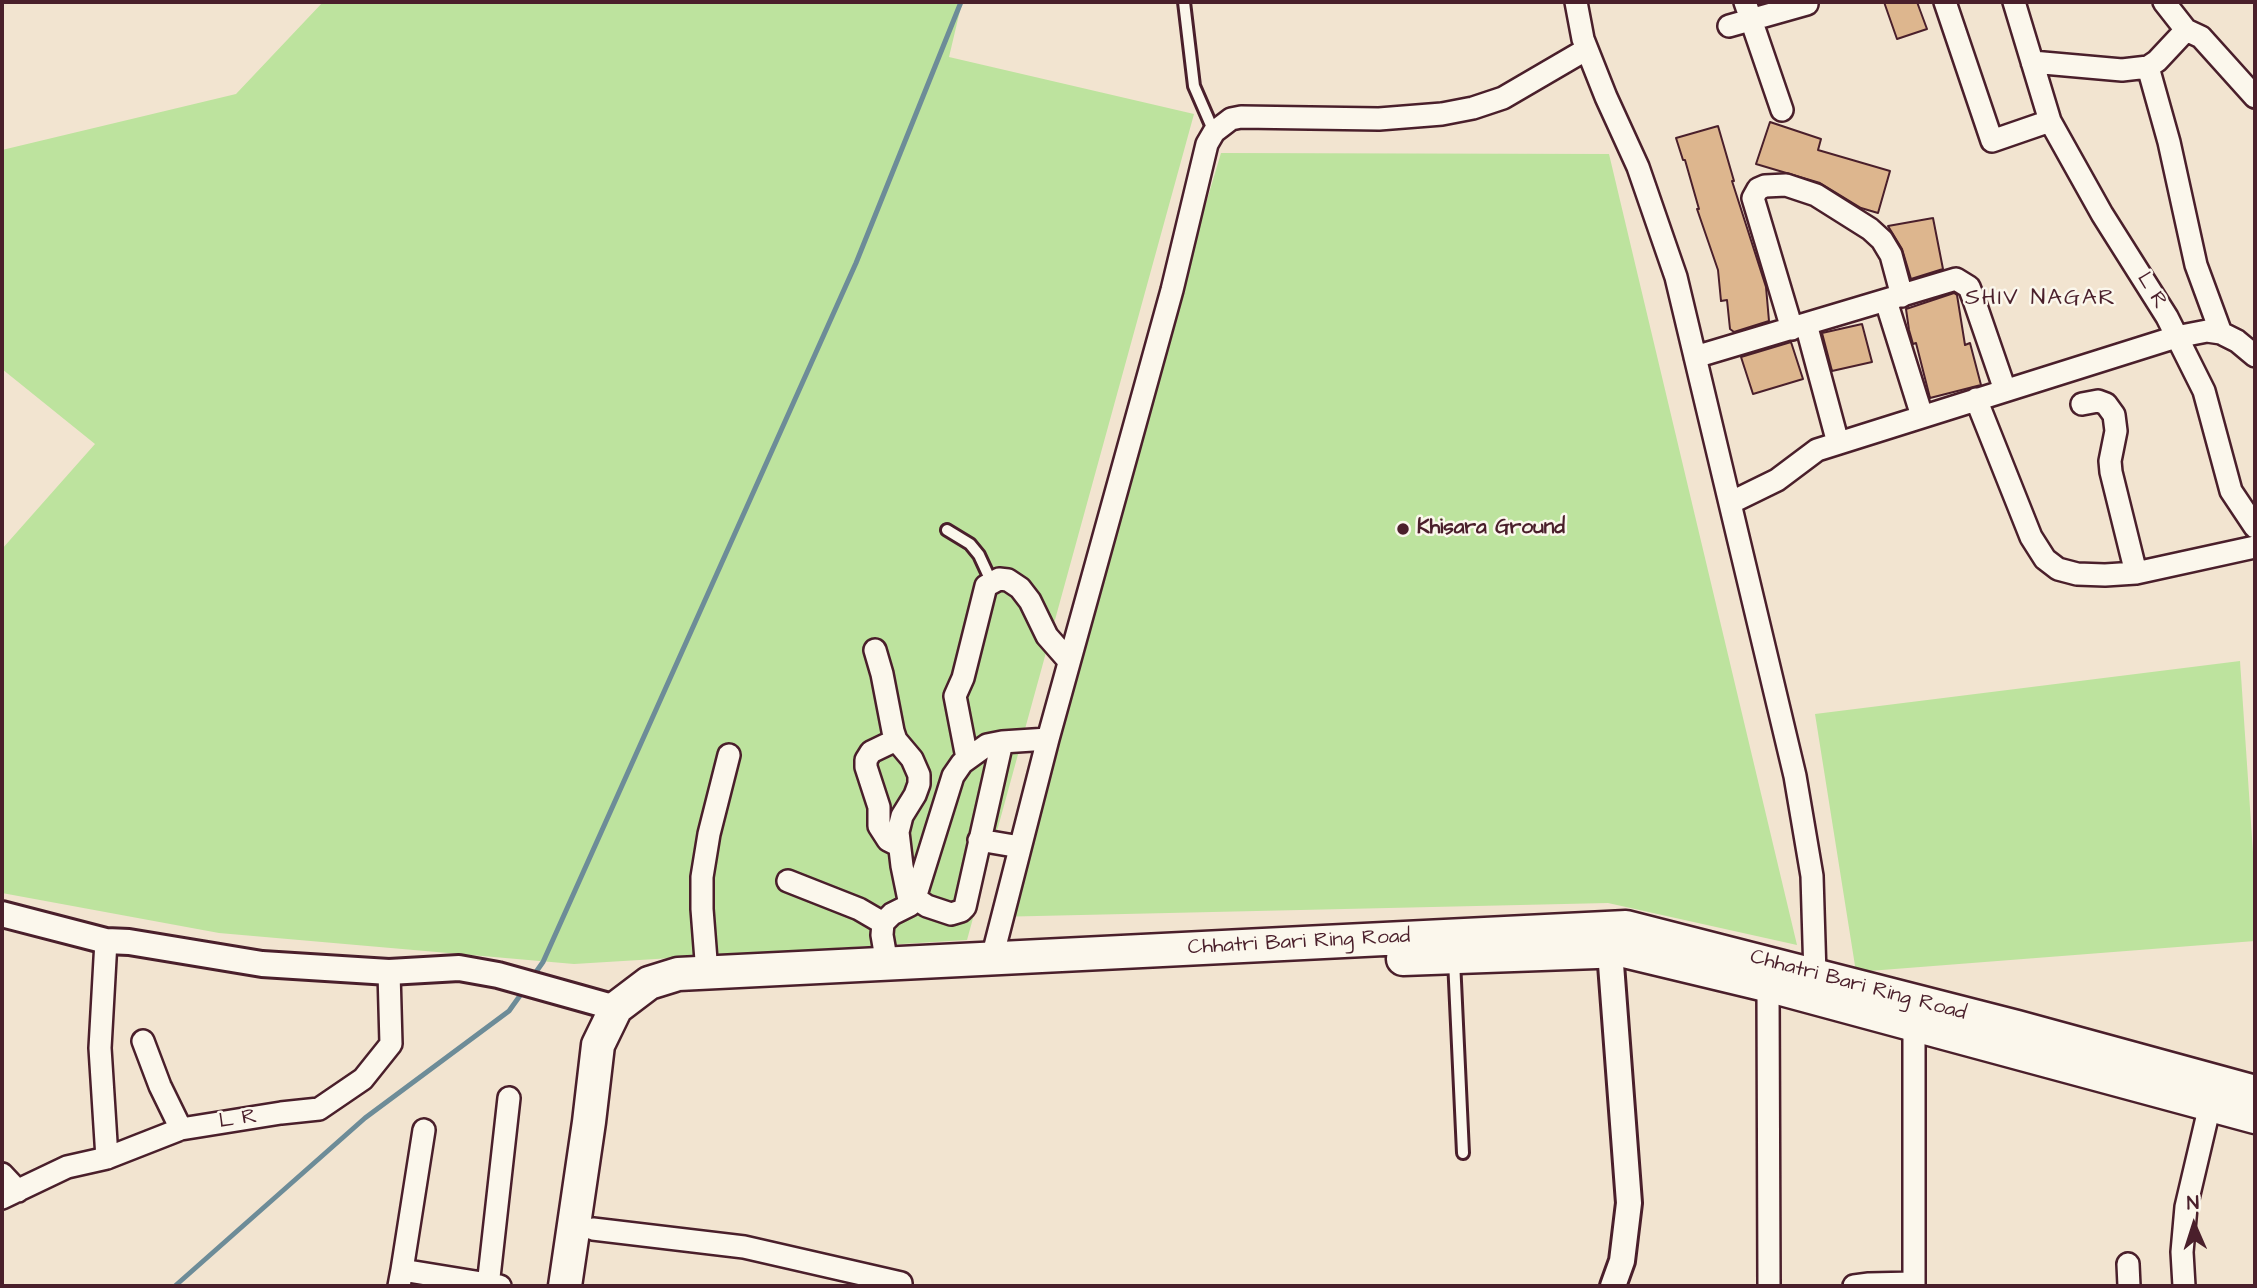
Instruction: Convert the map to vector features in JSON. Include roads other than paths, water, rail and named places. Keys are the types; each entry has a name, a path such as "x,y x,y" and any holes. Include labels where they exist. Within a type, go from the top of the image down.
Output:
{"main road":[{"name":"Chhatri Bari Ring Road","path":"565,1286 598,1045 616,1008 649,983 678,974 1626,927 2255,1092"},
{"name":"Chhatri Bari Ring Road","path":"584,1286 609,1124 617,1051 631,1021 658,1001 681,994 1143,970 1624,951 1914,1024 2255,1117"}],"street":[{"path":"1576,2 1587,50 1638,167 1658,222 1695,357 1795,776 1812,876 1815,975"},
{"path":"1730,26 1748,11 1807,4 1806,2"},
{"path":"1945,2 1992,141 2050,121"},
{"name":"L R","path":"2014,2 2050,121 2102,214 2167,317 2204,391 2231,491 2255,527"},
{"path":"2164,2 2186,30 2201,37 2255,97"},
{"path":"1748,11 1782,110"},
{"path":"2032,62 2110,69 2148,67 2186,30"},
{"path":"992,958 1069,661 1172,290 1207,145 1214,132 1231,119 1241,117 1379,119 1442,114 1474,108 1514,93 1587,50"},
{"path":"2148,67 2169,142 2196,265 2221,333"},
{"path":"1838,443 1753,198 1758,189 1765,186 1786,186 1816,195 1870,229 1882,240 1891,255 1894,298 1922,416"},
{"path":"1695,357 1956,279 1965,283 1974,300 2005,390"},
{"path":"1730,503 1777,481 1817,450 2176,337 2207,331 2221,333 2237,341 2255,356"},
{"path":"1976,399 2031,537 2045,559 2058,569 2077,574 2136,573 2255,547"},
{"path":"2082,404 2098,401 2106,404 2114,415 2116,431 2111,472 2136,573"},
{"path":"967,758 955,696 963,678 984,592 991,581 1008,580 1020,588 1030,601 1047,636 1069,661"},
{"path":"874,650 896,740 912,758 919,775 919,784 902,816 898,845 913,902"},
{"path":"887,964 882,935 883,923 891,914 913,902 953,776 967,758 987,745 1048,739"},
{"path":"896,740 871,752 867,757 866,767 879,807 879,826 888,840 898,845"},
{"path":"913,902 951,914 961,911 970,890 1002,742"},
{"path":"707,973 702,877 709,834 729,755"},
{"path":"979,840 1020,847"},
{"path":"788,881 859,909 883,923"},
{"path":"2,915 106,941 130,942 262,964 389,972 459,968 498,975 616,1008"},
{"path":"106,941 100,1048 107,1158"},
{"path":"1610,951 1629,1203 1622,1261 1613,1286"},
{"name":"L R","path":"10,1195 67,1167 107,1158 181,1129 319,1109 363,1079 391,1044 389,972"},
{"path":"1768,986 1769,1286"},
{"path":"1854,1286 1914,1285 1914,1024"},
{"path":"143,1041 160,1086 181,1129"},
{"path":"424,1129 401,1278 493,1286 509,1098"},
{"path":"2184,1286 2182,1252 2186,1207 2210,1105"},
{"path":"2,1174 10,1195"},
{"path":"593,1229 744,1247 901,1283"},
{"path":"2128,1264 2129,1286"}],"lane":[{"path":"1184,2 1194,86 1214,132"},
{"path":"947,530 970,544 979,555 991,581"},
{"path":"1454,957 1463,1153"}],"waterway":[{"path":"531,979 543,962 856,263 961,2"},
{"path":"175,1286 365,1118 509,1011 524,990"}],"place":[{"name":"Khisara Ground","path":"1403,529"}],"district":[{"name":"SHIV NAGAR","path":"2041,299"}]}
